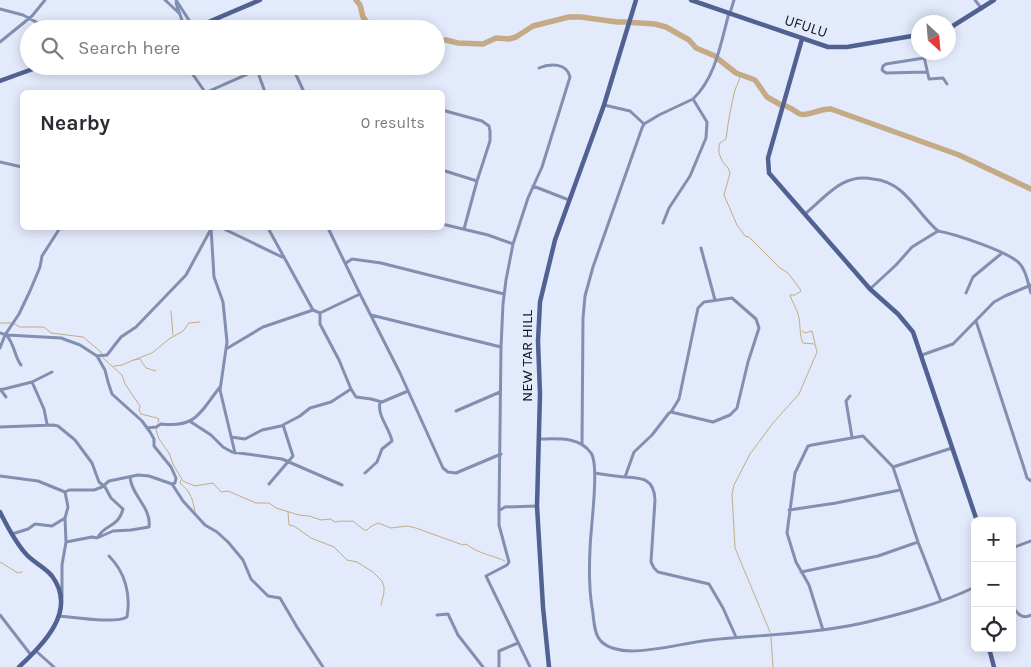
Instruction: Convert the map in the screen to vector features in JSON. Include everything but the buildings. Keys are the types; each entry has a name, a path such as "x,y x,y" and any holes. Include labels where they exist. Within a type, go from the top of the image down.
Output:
{"street":[{"path":"26,20 32,16 45,0"},
{"path":"165,0 180,14"},
{"path":"176,0 182,20"},
{"path":"176,0 188,20"},
{"path":"212,20 260,0"},
{"name":"NEW TAR HILL","path":"549,667 543,607 537,506 540,302 551,253 604,105 636,0"},
{"name":"UFULU","path":"691,0 822,45 838,47 911,36"},
{"path":"582,444 583,318 585,297 596,259 644,124 693,99 708,78 718,56 734,0"},
{"path":"975,0 982,9"},
{"path":"956,24 994,0"},
{"path":"0,10 31,20"},
{"path":"0,42 20,25"},
{"path":"802,39 767,166 770,175 870,289 910,328 922,355 976,517"},
{"path":"913,60 884,65 882,70 886,73 927,72"},
{"path":"924,60 930,79 943,78 947,84"},
{"path":"530,667 486,576 507,565 509,562 500,525 499,510 501,347 504,294 513,244 533,186 542,168 570,77 566,70 559,66 548,65 539,68"},
{"path":"0,82 20,74"},
{"path":"194,75 205,90"},
{"path":"211,90 245,75"},
{"path":"259,75 264,90"},
{"path":"296,75 303,90"},
{"path":"663,223 669,208 690,176 706,138 707,122 693,99"},
{"path":"604,105 630,111 644,124"},
{"path":"445,111 478,119 489,126 490,141 476,181 464,229"},
{"path":"0,162 20,167"},
{"path":"445,171 476,181"},
{"path":"804,215 841,183 863,177 884,181 899,189 938,231 956,235 1014,258 1022,266 1031,293"},
{"path":"533,186 569,200"},
{"path":"445,225 513,244"},
{"path":"0,348 19,314 40,267 42,256 59,230"},
{"path":"97,356 107,355 121,337 136,327 186,275 210,230"},
{"path":"211,230 214,277 223,302 226,349 220,387 235,453"},
{"path":"226,230 283,257"},
{"path":"269,230 313,310 320,313 360,294"},
{"path":"331,230 360,294 400,372 443,468 448,472 456,473 501,454"},
{"path":"870,289 912,247 938,231"},
{"path":"701,248 715,300"},
{"path":"966,293 974,277 1002,253"},
{"path":"346,263 352,259 381,264 504,294"},
{"path":"922,355 953,344 999,299 1030,286"},
{"path":"625,477 634,452 652,436 679,399 698,308 704,302 732,298 756,319 759,325 758,336 744,376 737,408 730,415 713,422 671,412"},
{"path":"226,349 263,327 313,310"},
{"path":"320,313 320,324 339,360 351,389 358,398 380,402 408,391"},
{"path":"371,315 501,347"},
{"path":"976,321 1027,478 1031,481"},
{"path":"0,333 6,335 61,338 80,345 97,356 105,370 112,394 142,420 154,438 154,446 170,464 175,474 175,482 172,484"},
{"path":"6,335 12,343 20,364"},
{"path":"6,397 0,389 32,382 52,372"},
{"path":"32,382 42,404 47,424"},
{"path":"147,428 161,424 174,426 191,422 205,408 220,387"},
{"path":"231,437 245,439 262,430 283,425 310,408 331,402 351,389"},
{"path":"456,411 500,392"},
{"path":"850,396 846,401 852,437"},
{"path":"365,473 376,462 382,449 392,440 382,419 379,407 380,402"},
{"path":"191,422 211,435 223,447 235,453 272,457 290,462 342,485"},
{"path":"0,427 47,424 58,426 75,440 80,450 91,461 98,480 111,498 122,507 123,512 116,523 105,529 98,538"},
{"path":"283,425 299,466"},
{"path":"823,630 809,585 801,572 787,533 795,473 808,446 864,436 893,467 918,542 941,601"},
{"path":"539,439 569,440 582,444 594,457 595,474 589,578 596,630 600,640 613,648 630,651 823,630 863,623 941,601 971,589"},
{"path":"893,467 952,448"},
{"path":"270,484 290,462 293,453"},
{"path":"595,474 640,477 651,485 655,492 651,562 655,570 709,584 723,608 736,638"},
{"path":"0,476 38,481 64,492 69,490 91,490 109,481 138,475 149,476 172,484 183,502 205,525 217,532 228,542 243,560 251,579 268,596 280,598 324,667"},
{"path":"66,542 92,537 98,538 113,531 150,526 145,510 135,495 130,477"},
{"path":"789,510 900,490"},
{"path":"19,667 49,634 59,616 62,598 62,562 66,542 65,518 68,507 64,492"},
{"path":"499,510 505,507 537,506"},
{"path":"0,512 12,534 28,556 52,577 59,587 62,598"},
{"path":"12,534 28,529 35,524 52,526 65,518"},
{"path":"1016,547 1031,541"},
{"path":"801,572 878,556 918,542"},
{"path":"59,616 107,619 124,619 127,616 126,586 119,567 109,556"},
{"path":"1013,607 1023,617 1031,615"},
{"path":"437,615 448,614 458,635 483,667"},
{"path":"0,615 31,655"},
{"path":"499,667 498,652 518,643"},
{"path":"36,650 54,667"},
{"path":"991,652 994,667"},
{"path":"544,667 549,659"}],"waterway":[{"path":"356,0 360,5 365,20"},
{"path":"445,40 483,44 496,38 509,39 516,37 533,26 569,17 581,17 617,22 655,24 666,27 689,40 696,48 715,56"},
{"path":"717,58 736,73 755,80 767,97 781,105"},
{"path":"740,74 732,102 726,139 719,146 722,161 730,173 724,195 737,225 745,236 749,237 780,268 788,273 800,289 801,291 795,295 790,295 798,314 802,340 803,343 815,344 817,352 799,394 773,423 750,454 734,485 732,494 735,548 770,632"},
{"path":"786,106 803,115 831,109 959,155 1031,189"},
{"path":"171,311 173,335"},
{"path":"134,360 152,353 169,339 183,331 189,323 200,322"},
{"path":"0,323 13,323 20,327 44,327 51,333 83,337 101,354"},
{"path":"802,331 805,333 812,331 815,343"},
{"path":"103,358 122,375 125,384 140,406 141,414 159,419 158,423"},
{"path":"114,366 140,359 146,368 156,371"},
{"path":"158,427 156,430 159,439 169,453 183,481 195,486 213,483 221,492 228,491 256,503 269,503 276,508 321,520 330,519 335,522 353,521 364,530 378,523 391,528 407,526 416,528 463,545 466,544 505,561"},
{"path":"181,480 180,483 191,496 195,512"},
{"path":"288,512 289,525 294,526 311,538 334,547 347,560 357,562 373,572 382,581 384,587 381,605"},
{"path":"0,562 18,573 22,572"},
{"path":"771,637 773,667"}]}
